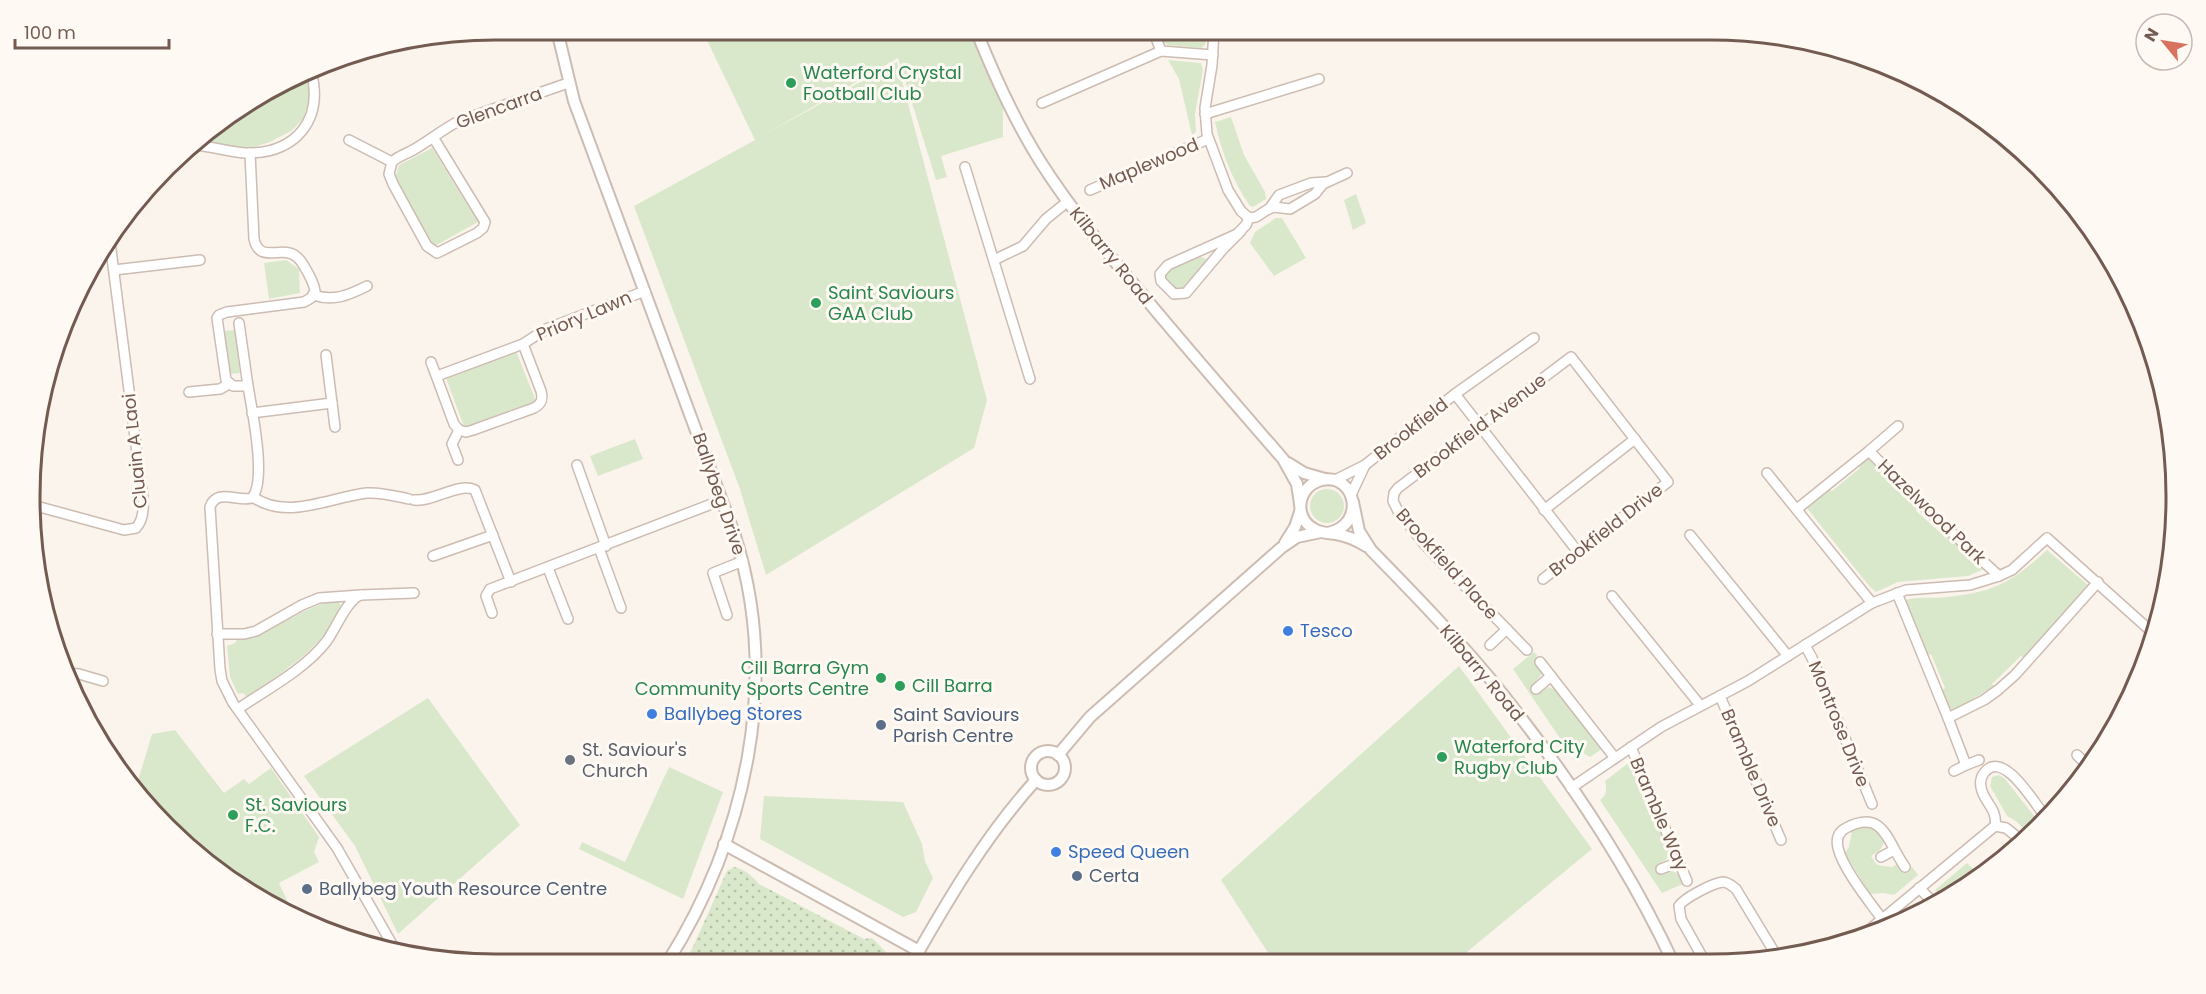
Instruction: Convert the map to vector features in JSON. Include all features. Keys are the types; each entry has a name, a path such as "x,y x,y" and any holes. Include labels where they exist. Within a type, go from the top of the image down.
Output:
{"street":[{"name":"Ballybeg Drive","path":"559,40 568,83 722,500 743,561 750,594 754,629 755,708 745,778 724,844 693,919 672,954"},
{"name":"Kilbarry Road","path":"980,40 1017,122 1067,202 1150,304 1283,459 1297,484 1300,508"},
{"path":"1157,40 1161,51"},
{"path":"1214,40 1205,114 1208,139 1228,190 1241,211 1249,218 1254,218 1274,207 1290,209 1315,194 1326,182"},
{"path":"1042,103 1161,51 1213,55"},
{"path":"205,147 250,153 281,145 295,138 303,131 311,116 315,90 313,79"},
{"path":"1205,114 1319,79"},
{"name":"Glencarra","path":"433,137 483,218 484,225 477,233 435,253 430,250 393,184 389,174 392,162 459,121 568,83"},
{"name":"Maplewood","path":"1090,190 1208,139"},
{"path":"349,140 392,162"},
{"path":"250,153 256,246 265,253 285,252 298,257 315,286 314,295"},
{"path":"965,167 1030,379"},
{"path":"1269,209 1279,195 1311,183 1326,182 1347,173"},
{"path":"994,260 1023,246 1046,219 1067,202"},
{"path":"1241,231 1168,265 1160,274 1161,281 1174,294 1186,293 1241,231 1249,218"},
{"name":"Cluain A Laoi","path":"40,507 124,530 136,528 141,520 143,505 140,476 112,253"},
{"path":"114,270 200,260"},
{"path":"229,384 225,377 217,319 219,315 304,302 314,295 327,298 344,296 367,286"},
{"name":"Priory Lawn","path":"437,376 523,344 546,329 645,291"},
{"path":"239,323 259,470 258,487 253,497 248,500 220,497 214,499 210,507 222,681 238,709 342,858 391,941"},
{"path":"1455,394 1534,338"},
{"name":"Priory Lawn","path":"459,430 466,432 473,430 540,404 542,394 523,344"},
{"path":"326,355 335,427"},
{"name":"Brookfield Avenue","path":"1393,497 1398,488 1571,357 1635,439"},
{"path":"431,362 454,424 459,430 452,444 458,460"},
{"path":"189,392 220,389 229,384 248,386"},
{"name":"Brookfield","path":"1331,480 1365,465 1455,394 1578,552"},
{"path":"252,413 332,403"},
{"name":"Hazelwood Park","path":"1797,509 1898,426"},
{"path":"1544,510 1635,439"},
{"name":"Brookfield Drive","path":"1543,579 1668,482 1635,439"},
{"name":"Hazelwood Park","path":"1571,788 1631,747 1788,656 1872,603 1897,593 1919,588 1970,585 1999,576 1869,451"},
{"name":"Kilbarry Road","path":"1283,459 1304,473 1331,480"},
{"path":"577,465 621,608"},
{"name":"Brookfield","path":"1352,499 1365,465"},
{"path":"1767,472 1872,603"},
{"path":"1058,755 1096,712 1281,548 1297,537 1337,531 1350,520 1352,499 1347,489 1331,480 1312,484 1306,489 1292,534 1281,548"},
{"path":"253,497 264,503 287,507 325,504 370,493 427,500 461,488 471,488 479,497 511,582"},
{"name":"Brookfield Place","path":"1393,497 1394,506 1425,545 1527,650"},
{"name":"Kilbarry Road","path":"1352,499 1359,531 1371,550 1464,648 1492,681 1571,788 1620,863 1669,954"},
{"path":"492,613 486,593 491,589 722,500"},
{"path":"1300,508 1308,525 1324,532"},
{"name":"Kilbarry Road","path":"1324,532 1353,538 1371,550"},
{"path":"433,556 494,535"},
{"path":"1690,535 1788,656"},
{"path":"1999,576 2012,570 2047,538 2147,626"},
{"path":"728,615 713,573 743,561"},
{"path":"548,568 568,619"},
{"path":"1948,718 1984,700 2015,675 2098,582"},
{"path":"218,634 244,634 256,631 319,598 414,593"},
{"path":"1897,593 1966,765"},
{"path":"238,709 314,655 333,632 351,601 362,595"},
{"path":"1612,596 1700,705"},
{"name":"Brookfield Place","path":"1490,645 1507,629"},
{"name":"Montrose Drive","path":"1805,645 1872,804"},
{"path":"1540,662 1615,758"},
{"path":"76,674 103,681"},
{"path":"1536,688 1551,676"},
{"name":"Bramble Drive","path":"1720,696 1781,840"},
{"name":"Bramble Way","path":"1631,747 1687,881"},
{"path":"1047,752 1058,755 1065,768 1062,778 1049,785 1036,780 1032,765 1037,756 1047,752"},
{"path":"2077,755 2082,760"},
{"path":"1954,771 1979,759"},
{"path":"1995,826 1995,814 1980,784 1985,772 1994,767 2003,767 2010,772 2041,811"},
{"path":"917,954 984,844 1036,780"},
{"path":"1905,867 1882,828 1870,821 1846,828 1838,837 1841,856 1882,919 1995,826 2004,826 2015,835"},
{"path":"724,844 919,951"},
{"path":"1881,857 1894,850"},
{"path":"1661,869 1679,862"},
{"path":"1701,954 1681,919 1679,906 1687,898 1723,882 1736,890 1773,949"},
{"path":"1919,888 1928,897"}],"green space":[{"name":"Saint Saviours GAA Club","path":"707,40 975,40 1003,108 1003,137 941,156 947,177 936,180 898,58 767,133 897,62 987,400 974,448 766,575 740,489 634,206 755,140"},
{"path":"1163,40 1207,40 1201,48 1164,43"},
{"path":"1168,60 1201,63 1203,70 1195,114 1196,132 1192,135 1179,79"},
{"path":"308,82 311,93 303,119 291,131 270,142 248,149 210,142 243,117"},
{"path":"1231,117 1244,155 1265,192 1266,199 1253,207 1244,197 1233,177 1215,122"},
{"path":"432,148 478,222 433,247 395,178 399,165"},
{"path":"1356,194 1366,223 1353,230 1344,200"},
{"path":"1276,218 1282,218 1306,258 1274,276 1250,243 1255,232"},
{"path":"1199,256 1206,259 1206,263 1185,288 1182,290 1172,288 1165,279 1168,271"},
{"path":"286,260 299,269 300,293 269,299 264,263"},
{"path":"235,330 240,373 229,374 224,331"},
{"path":"516,351 536,401 464,427 446,378"},
{"path":"635,439 643,459 598,476 590,456"},
{"path":"1865,459 1869,459 1918,508 1916,511 1943,535 1945,532 1984,569 1968,576 1898,582 1876,592 1870,587 1806,507 1829,488 1832,491 1860,468 1858,465"},
{"path":"1327,489 1339,494 1344,506 1339,518 1327,523 1315,518 1310,506 1315,494"},
{"path":"2047,550 2088,585 2023,658 2021,656 1992,684 1994,686 1955,710 1950,709 1942,690 1945,688 1931,654 1927,655 1905,600 1964,595 1991,588 2013,578"},
{"path":"337,600 341,605 334,620 314,646 247,697 243,693 238,694 230,677 227,646 235,643 237,639 250,637 275,627 311,608"},
{"path":"1534,652 1537,655 1536,663 1542,674 1531,687 1537,694 1548,687 1556,690 1602,749 1590,757 1578,750 1568,750 1513,669"},
{"name":"Waterford City Rugby Club","path":"1459,666 1592,849 1464,954 1269,954 1221,880"},
{"path":"428,698 520,825 398,934 355,846 304,776"},
{"name":"St. Saviours F.C.","path":"175,730 224,793 244,779 249,784 271,768 319,837 314,852 319,862 279,883 288,902 243,877 219,859 174,820 138,779 152,734"},
{"path":"1631,761 1669,850 1667,859 1657,865 1660,874 1673,871 1678,874 1683,884 1662,893 1600,800 1606,792 1605,781"},
{"path":"669,767 723,792 683,899 579,849 582,842 625,862"},
{"path":"1999,775 2005,779 2035,817 2024,828 2007,816 1990,786 1992,777"},
{"path":"764,796 903,802 922,844 925,861 933,878 916,912 903,917 760,839"},
{"path":"1868,825 1875,828 1884,843 1880,850 1871,856 1877,865 1892,867 1897,864 1903,873 1912,867 1918,875 1894,895 1870,894 1845,853 1849,847 1852,831"},
{"path":"1967,863 1974,869 1937,892 1935,890"},
{"path":"734,867 742,869 759,884 864,939 872,938 888,954 688,954 727,871"}],"place":[{"name":"Waterford Crystal Football Club","path":"791,83"},
{"name":"Saint Saviours GAA Club","path":"816,303"},
{"name":"Tesco","path":"1288,631"},
{"name":"Cill Barra Gym Community Sports Centre","path":"881,678"},
{"name":"Cill Barra","path":"900,686"},
{"name":"Ballybeg Stores","path":"652,714"},
{"name":"Saint Saviours Parish Centre","path":"881,725"},
{"name":"Waterford City Rugby Club","path":"1442,757"},
{"name":"St. Saviour's Church","path":"570,760"},
{"name":"St. Saviours F.C.","path":"233,815"},
{"name":"Speed Queen","path":"1056,852"},
{"name":"Certa","path":"1077,876"},
{"name":"Ballybeg Youth Resource Centre","path":"307,889"}]}
